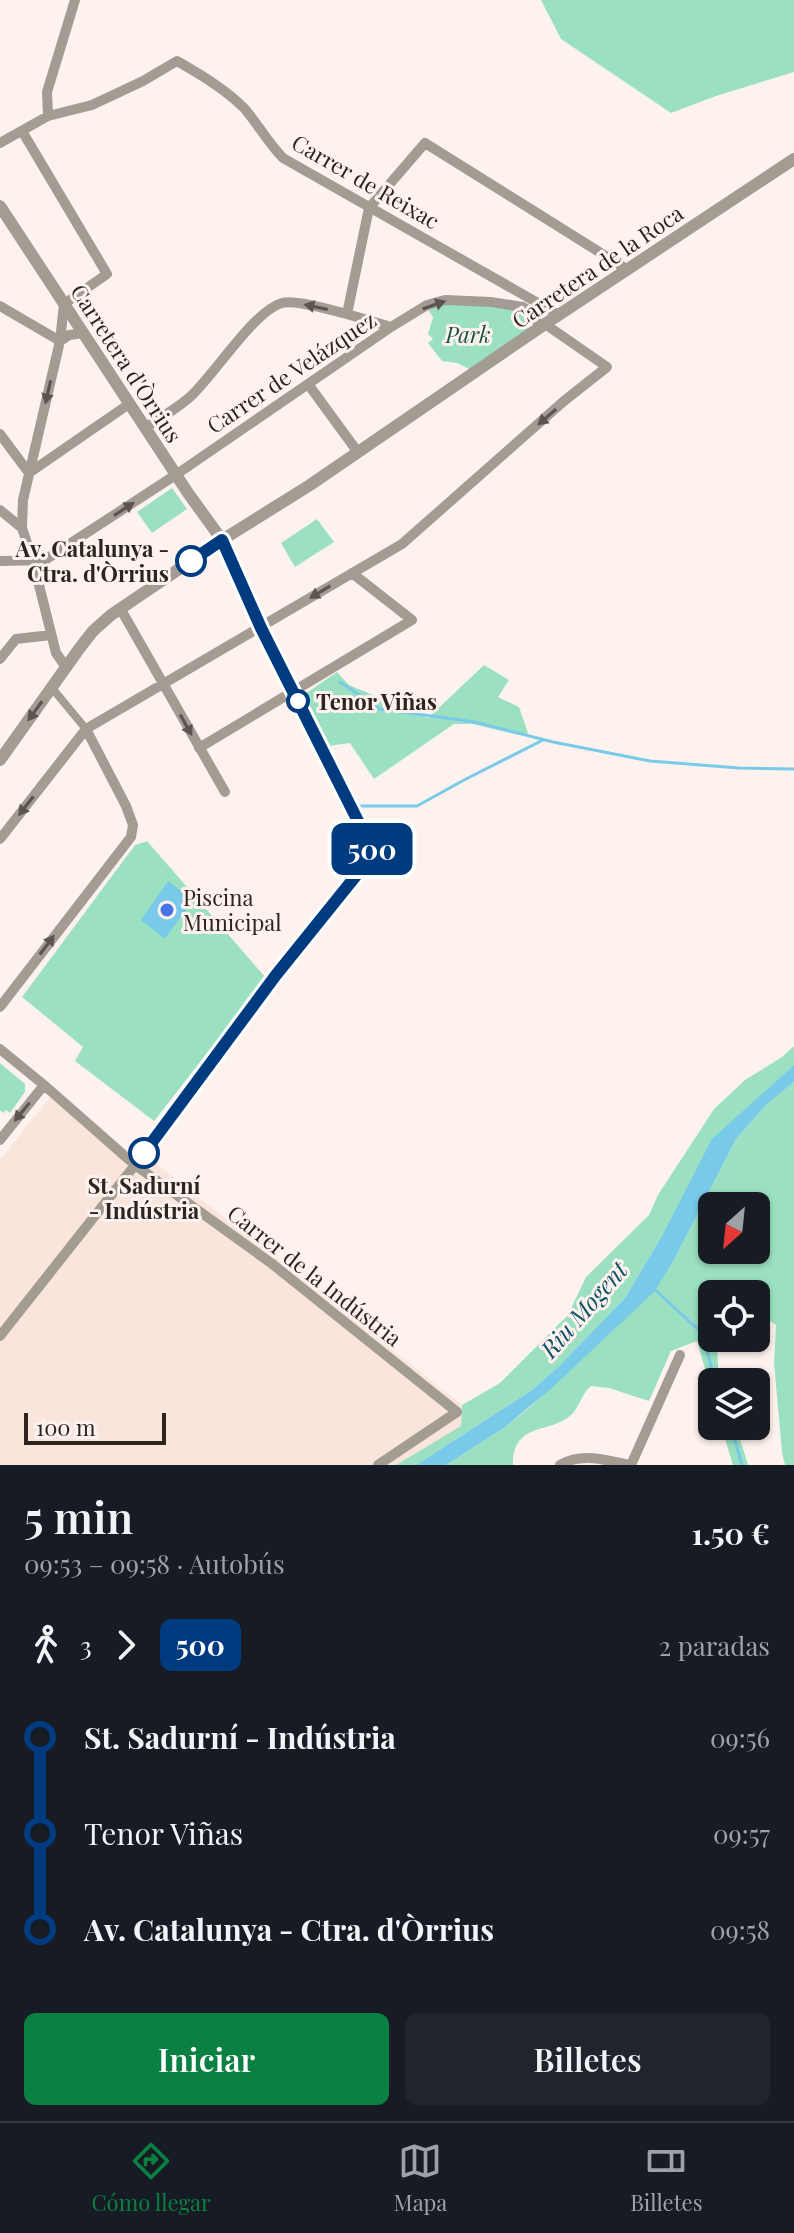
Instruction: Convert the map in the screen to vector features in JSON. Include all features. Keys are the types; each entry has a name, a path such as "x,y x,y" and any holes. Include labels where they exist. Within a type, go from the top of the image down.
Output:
{"street":[{"path":"48,116 47,92 75,0"},
{"name":"Carrer de Reixac","path":"0,143 48,116 92,105 177,61 217,84 245,110 283,158 559,315"},
{"path":"22,131 107,274 64,304 60,341 23,500 22,528 56,653 66,667"},
{"path":"347,314 369,208 425,143 628,270"},
{"name":"Carretera de la Roca","path":"0,760 93,631 120,608 310,485 794,159"},
{"name":"Carretera d'Òrrius","path":"0,206 222,540"},
{"path":"2,831 86,729 402,544 607,367 543,326 531,312 508,304 514,289"},
{"name":"Carrer de Velázquez","path":"33,561 45,560 427,305 445,300 508,304"},
{"path":"145,428 191,396 245,333 280,303 291,302 347,314 391,327"},
{"path":"0,306 60,341"},
{"path":"60,341 69,335 84,333"},
{"path":"308,384 357,451"},
{"path":"29,473 129,404"},
{"path":"0,434 29,473"},
{"path":"0,510 22,528"},
{"path":"0,1336 135,1165 276,975 367,862 372,849 261,628 222,540"},
{"path":"0,561 33,561"},
{"path":"199,748 412,620 352,573"},
{"path":"120,608 225,792"},
{"path":"0,659 16,639 51,635"},
{"path":"0,1007 131,837 133,825 86,729 52,688"},
{"name":"Carrer de la Indústria","path":"0,1049 135,1165 271,1263 457,1412 378,1465"},
{"path":"0,1140 44,1085"},
{"path":"560,1465 569,1459 597,1458 630,1465 680,1355"}],"shaded area":[{"path":"50,1097 145,1173 153,1161 462,1405 461,1426 396,1465 0,1465 0,1160"}],"green space":[{"path":"541,0 794,0 794,72 671,113 561,39"},
{"name":"Park","path":"442,303 472,303 526,312 531,320 528,329 471,370 457,363 442,361 428,343 433,339 428,334 433,317 427,308"},
{"path":"172,488 187,509 152,533 137,512"},
{"path":"317,519 334,542 295,567 281,543"},
{"path":"484,665 509,680 498,697 519,707 528,733 518,735 473,724 454,724 374,779 350,743 328,746 302,696 337,672 349,685 428,718"},
{"path":"147,841 266,978 154,1121 75,1061 83,1047 22,997 135,845"},
{"path":"794,1046 794,1065 765,1092 663,1234 625,1298 532,1390 416,1465 396,1465 461,1426 462,1405 500,1383 568,1315 586,1277 649,1215 658,1195 714,1109 745,1080"},
{"path":"0,1063 25,1084 25,1092 10,1113 0,1110"},
{"path":"794,1082 794,1465 785,1465 782,1452 774,1363 776,1325 770,1321 770,1280 698,1280 698,1344 697,1341 671,1351 649,1401 609,1388 591,1386 570,1416 525,1435 515,1451 513,1465 446,1465 528,1409 655,1290 698,1213 698,1264 770,1264 770,1192 709,1192 736,1139 766,1105"},
{"path":"700,1352 717,1352 718,1368 705,1368"},
{"path":"725,1440 740,1440 748,1465 733,1465"}],"water":[{"name":"Piscina Municipal","path":"168,881 193,900 165,939 141,920"},
{"path":"794,1065 794,1082 766,1105 736,1139 709,1192 698,1192 698,1213 655,1291 553,1387 504,1428 446,1465 416,1465 532,1390 625,1298 663,1234 712,1139"}],"waterway":[{"path":"340,682 380,709 475,722 553,742 650,761 794,769"},
{"path":"360,806 417,806 543,740"},
{"path":"652,1287 698,1329"},
{"path":"708,1352 712,1368"},
{"path":"735,1440 742,1465"}],"bus line":[{"name":"500","path":"144,1153 276,975 367,862 372,849 261,628 222,540 191,561"}],"place":[{"name":"Av. Catalunya - Ctra. d'Òrrius","path":"191,561"},
{"name":"Tenor Viñas","path":"298,701"},
{"name":"Piscina Municipal","path":"167,910"},
{"name":"St. Sadurní - Indústria","path":"144,1153"}],"water label":[{"name":"Riu Mogent","path":"583,1309"}]}
